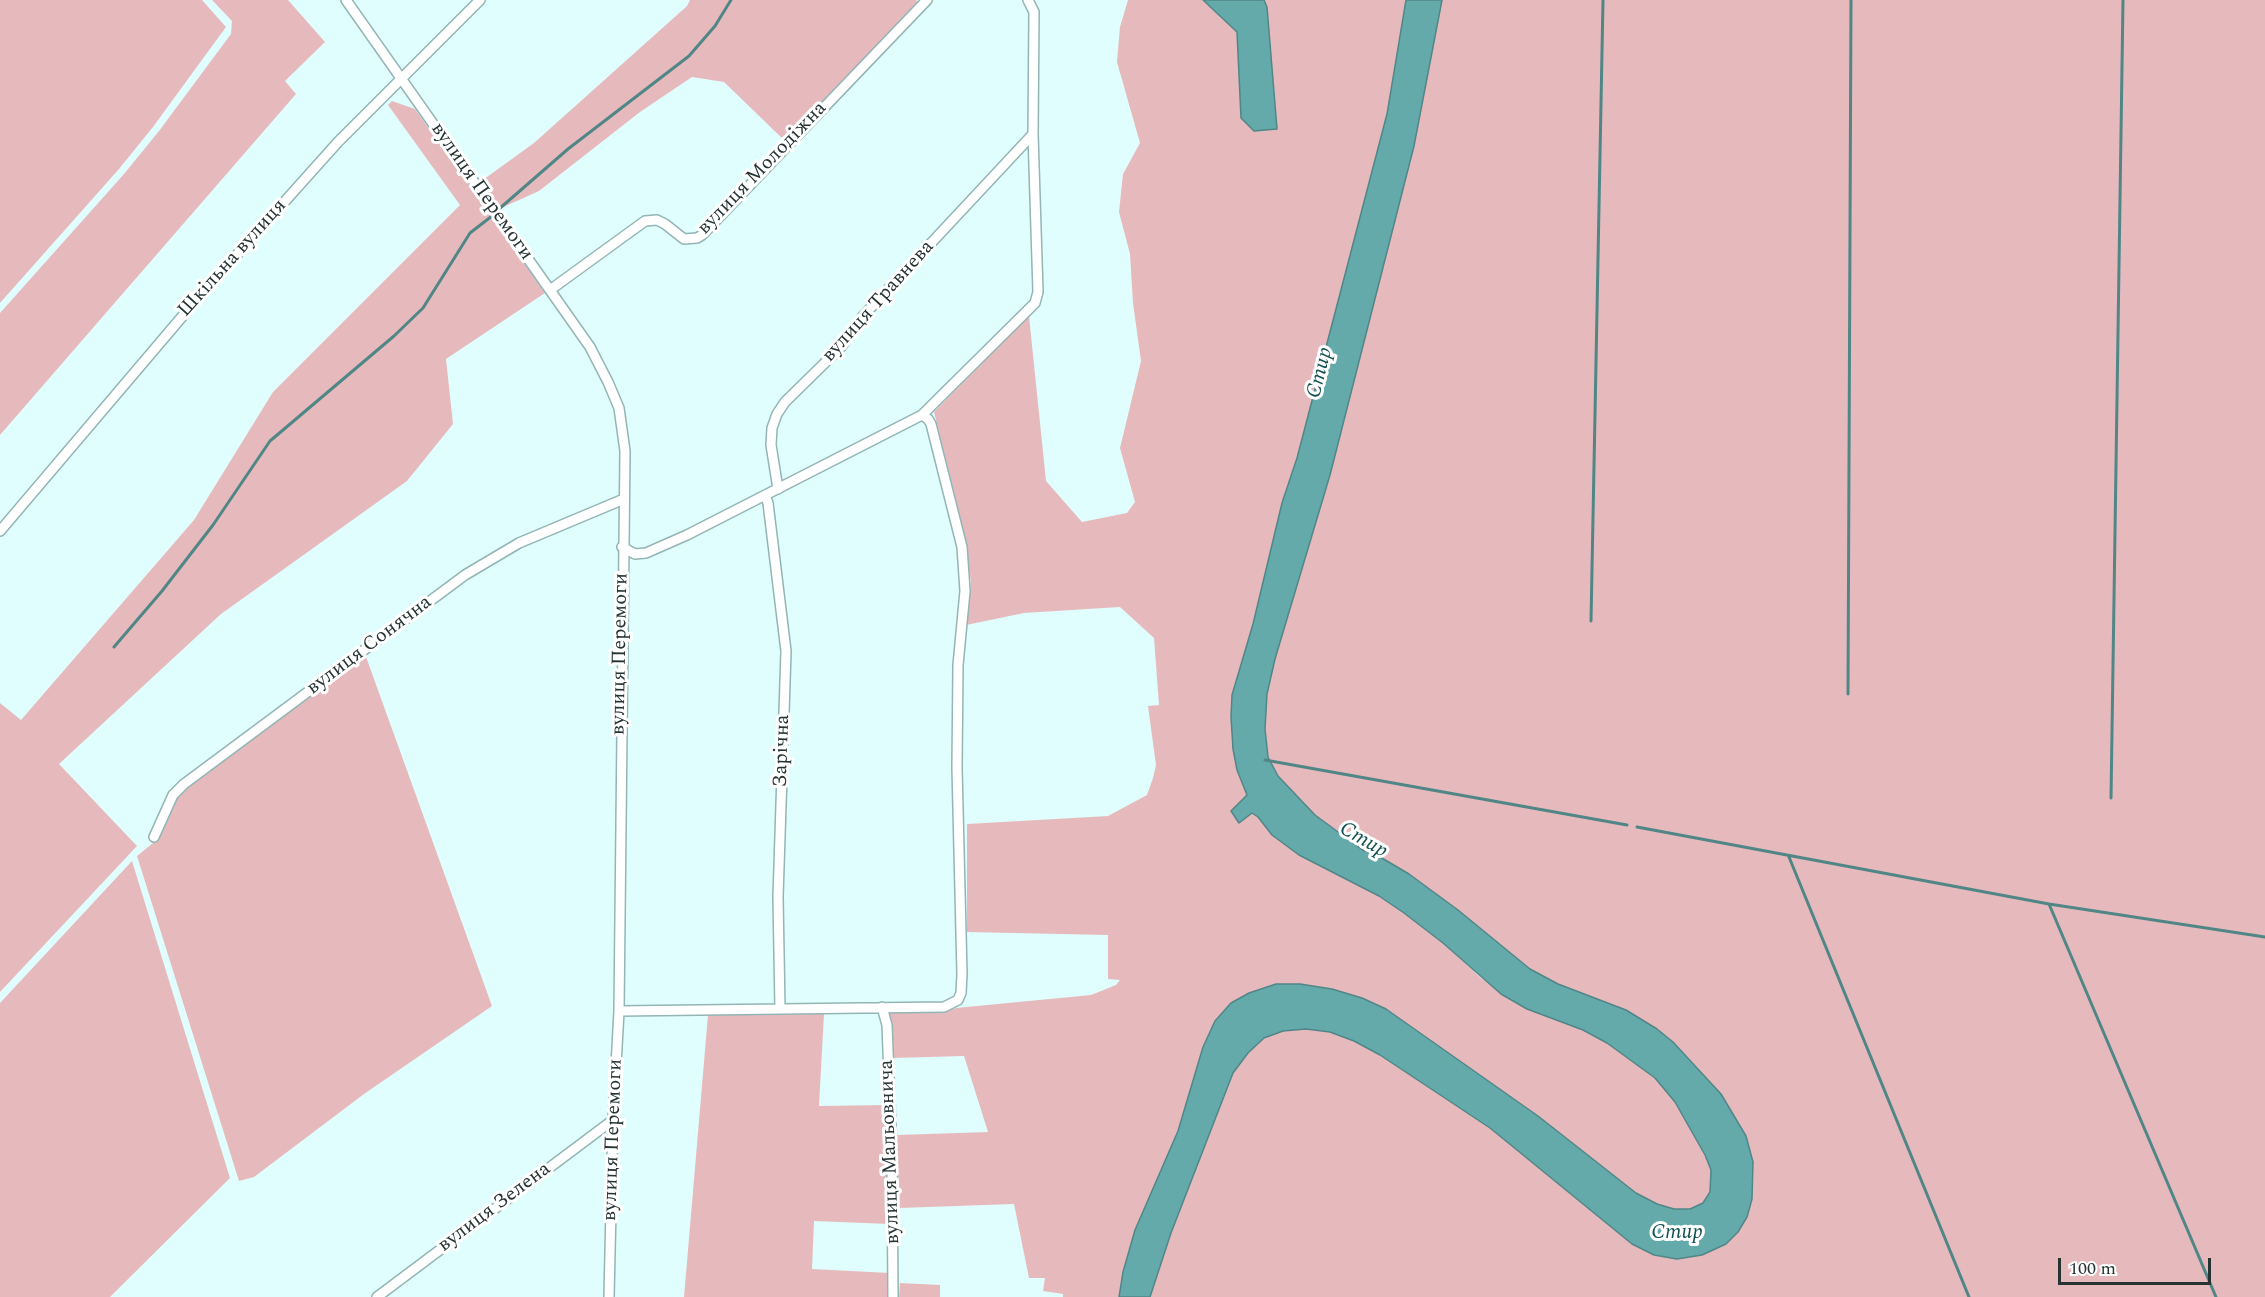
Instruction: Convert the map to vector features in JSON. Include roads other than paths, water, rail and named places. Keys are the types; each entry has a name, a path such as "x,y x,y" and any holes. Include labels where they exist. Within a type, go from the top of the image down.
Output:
{"street":[{"name":"вулиця Перемоги","path":"346,0 590,347 609,382 619,408 625,451 622,547 619,1011 613,1120 609,1297"},
{"name":"Шкільна вулиця","path":"0,531 192,305 338,142 480,0"},
{"name":"вулиця Молодіжна","path":"550,290 645,221 657,220 684,239 697,238 702,235 927,0"},
{"path":"622,547 635,554 646,553 687,535 922,415 1035,303 1038,292 1032,134 1034,12 1028,0"},
{"name":"вулиця Травнева","path":"778,489 771,445 772,428 785,402 836,352 863,316 1032,134"},
{"path":"619,1011 944,1007 958,1000 961,993 961,903 957,768 958,665 964,591 962,547 931,424 922,415"},
{"name":"Зарічна","path":"765,495 768,503 786,651 778,897 780,1009"},
{"name":"вулиця Сонячна","path":"154,837 173,795 184,784 465,575 519,543 624,499"},
{"name":"вулиця Мальовнича","path":"882,1008 887,1025 892,1142 893,1297"},
{"name":"вулиця Зелена","path":"377,1297 613,1120"}],"water":[{"path":"1203,0 1264,0 1267,7 1277,129 1254,131 1241,118 1237,32"},
{"name":"Стир","path":"1406,0 1442,0 1414,146 1330,475 1275,659 1267,694 1265,729 1268,757 1278,776 1315,815 1364,851 1370,851 1409,874 1458,910 1530,969 1558,984 1626,1010 1673,1042 1721,1094 1746,1136 1753,1162 1752,1199 1747,1217 1738,1232 1726,1244 1702,1255 1677,1259 1654,1255 1632,1244 1490,1128 1380,1055 1354,1041 1330,1032 1306,1029 1283,1031 1264,1038 1248,1053 1233,1073 1171,1233 1150,1297 1119,1297 1123,1272 1135,1230 1178,1131 1203,1047 1215,1021 1231,1003 1249,993 1276,984 1300,984 1332,989 1362,998 1386,1009 1538,1116 1636,1193 1657,1204 1674,1209 1690,1209 1703,1203 1710,1192 1711,1170 1705,1155 1675,1102 1655,1078 1607,1043 1583,1030 1527,1009 1501,994 1443,943 1379,896 1299,855 1272,835 1252,813 1239,823 1231,811 1247,795 1237,770 1233,749 1232,695 1253,624 1282,503 1297,458 1387,114"}],"waterway":[{"path":"499,209 568,149 689,56 715,26 731,0"},
{"path":"1591,621 1603,0"},
{"path":"1848,694 1851,0"},
{"path":"2111,798 2123,0"},
{"path":"114,647 162,591 213,525 270,441 394,336 423,308 470,233 492,216"},
{"path":"1265,760 1627,825"},
{"path":"1637,827 2049,904 2265,937"},
{"path":"1789,857 1969,1297"},
{"path":"2049,904 2216,1297"}]}
